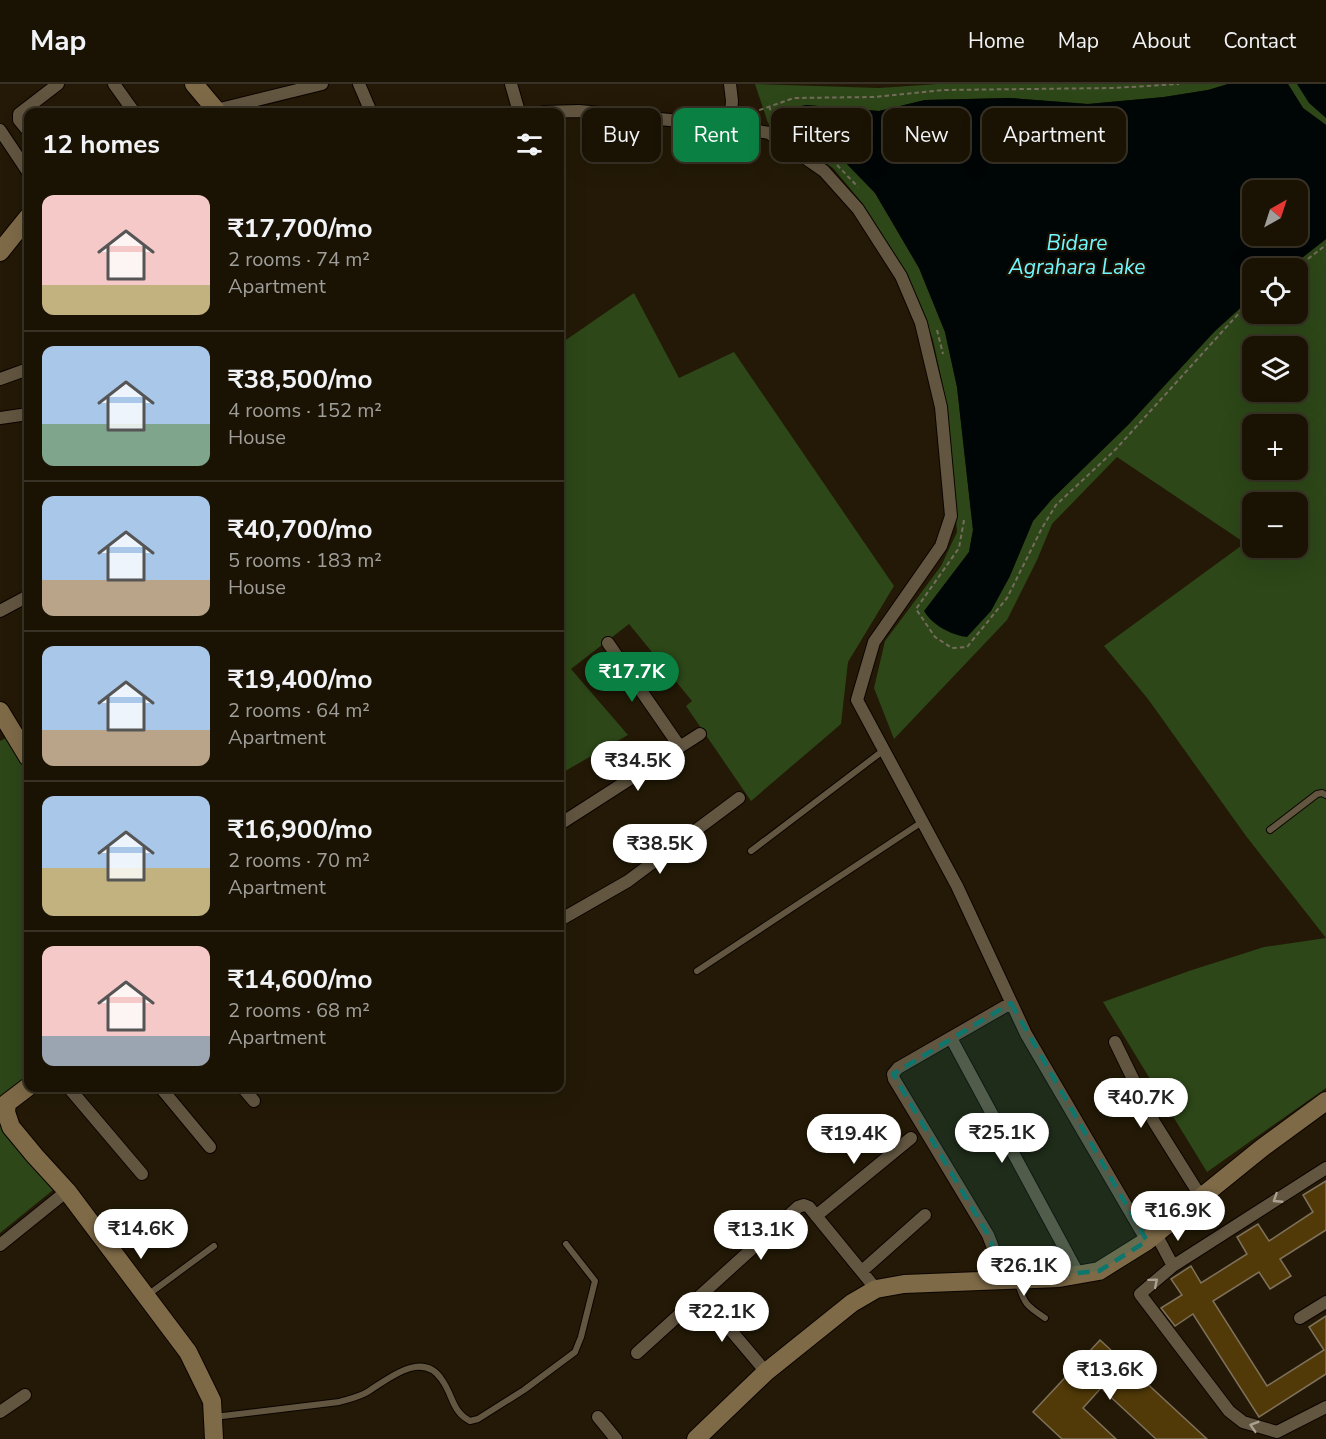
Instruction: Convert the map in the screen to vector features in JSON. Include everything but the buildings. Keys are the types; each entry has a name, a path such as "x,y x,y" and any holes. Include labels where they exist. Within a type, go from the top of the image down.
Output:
{"street":[{"path":"27,108 58,84"},
{"path":"114,84 131,108"},
{"path":"194,84 210,108"},
{"path":"221,108 287,87 322,84"},
{"path":"359,84 369,108"},
{"path":"511,84 518,108"},
{"path":"730,84 731,108"},
{"path":"24,110 19,114 19,120 24,126"},
{"path":"564,111 673,118"},
{"path":"0,130 24,166"},
{"path":"759,130 769,133 824,171 858,209 901,276 921,323 941,407 951,516 941,546 874,642 857,700 957,886 1026,1034 1151,1237 1173,1266"},
{"path":"0,252 24,222"},
{"path":"0,379 24,370"},
{"path":"0,418 24,415"},
{"path":"0,611 24,598"},
{"path":"608,643 680,747"},
{"path":"0,711 24,750"},
{"path":"564,821 700,734"},
{"path":"564,918 628,881 739,798"},
{"path":"998,1280 997,1258 988,1235 893,1074 898,1068 1011,1003"},
{"path":"951,1038 1079,1275"},
{"path":"1115,1042 1154,1122 1201,1197"},
{"path":"24,1090 3,1109 11,1127 67,1191 188,1352 212,1401 214,1439"},
{"path":"72,1092 142,1173"},
{"path":"164,1092 210,1147"},
{"path":"246,1092 254,1101"},
{"path":"696,1439 766,1372 852,1304 876,1289 904,1284 1079,1275 1099,1271 1151,1237 1262,1148 1326,1101"},
{"path":"816,1216 911,1138"},
{"path":"1326,1168 1173,1266 1140,1294 1229,1411 1244,1422 1277,1432 1326,1407"},
{"path":"0,1245 67,1191"},
{"path":"637,1353 804,1205 809,1207 876,1289"},
{"path":"862,1271 925,1215"},
{"path":"701,1295 766,1372"},
{"path":"1300,1318 1326,1302"},
{"path":"0,1412 25,1395"},
{"path":"598,1417 616,1439"}],"lane":[{"path":"751,851 884,750"},
{"path":"1270,830 1317,794 1326,795"},
{"path":"697,971 922,822"},
{"path":"214,1417 355,1398 394,1374 407,1368 423,1366 442,1379 454,1407 461,1416 470,1421 478,1419 524,1390 575,1352 595,1281 566,1244"},
{"path":"146,1296 213,1246"},
{"path":"1018,1279 1023,1300 1027,1306 1045,1318"}],"path":[{"path":"759,110 794,98 874,98 943,90 1114,88 1179,84"},
{"path":"769,106 771,112"},
{"path":"833,162 860,190"},
{"path":"1308,259 1326,245"},
{"path":"963,515 964,526 959,548 916,609 935,637 952,648 967,647 1007,598 1056,505 1116,449 1242,310"},
{"path":"937,330 944,361"}],"highlighted area":[{"path":"1011,1003 1147,1241 1099,1271 998,1280 997,1258 988,1235 893,1074"}],"green space":[{"path":"755,84 879,88 938,84 1228,84 1208,90 1164,97 1088,104 1010,98 925,100 883,108 879,111 871,110 871,108 806,105 801,108 771,108 771,125 768,123"},
{"path":"1288,84 1326,84 1326,125 1303,108"},
{"path":"824,162 845,162 875,193 919,268 945,332 957,387 973,530 969,552 925,611 1009,578 1033,521 1052,499 1129,424 1214,332 1242,306 1242,324 1308,324 1308,258 1302,258 1326,239 1326,938 1246,836 1148,699 1104,646 1242,545 1242,558 1308,558 1308,492 1242,492 1242,541 1117,457 1052,524 1007,620 894,739 874,688 885,641 941,566 957,532 946,400 933,340 907,273 863,204 833,168"},
{"path":"634,293 679,378 734,352 894,586 848,662 841,724 751,801 686,706 692,701 629,624 571,669 628,735 564,772 564,341"},
{"path":"6,738 24,762 24,1085 0,1102 0,741"},
{"path":"1326,938 1326,1088 1207,1172 1103,1002 1264,947"},
{"path":"0,1126 53,1190 0,1233"}],"water":[{"name":"Bidare Agrahara Lake","path":"1228,84 1288,84 1303,108 1326,125 1326,239 1302,258 1242,258 1242,306 1214,332 1129,424 1052,499 1033,521 1009,578 991,611 967,637 948,632 932,621 924,611 969,552 973,530 957,387 945,332 919,268 875,193 845,162 871,162 871,110 883,110 883,162 970,162 970,108 892,108 925,100 1010,98 1088,104 1164,97 1208,90"},
{"path":"1297,84 1326,84 1326,118 1309,103"},
{"name":"Bidare Agrahara Lake","path":"806,105 842,108 791,108"}]}
